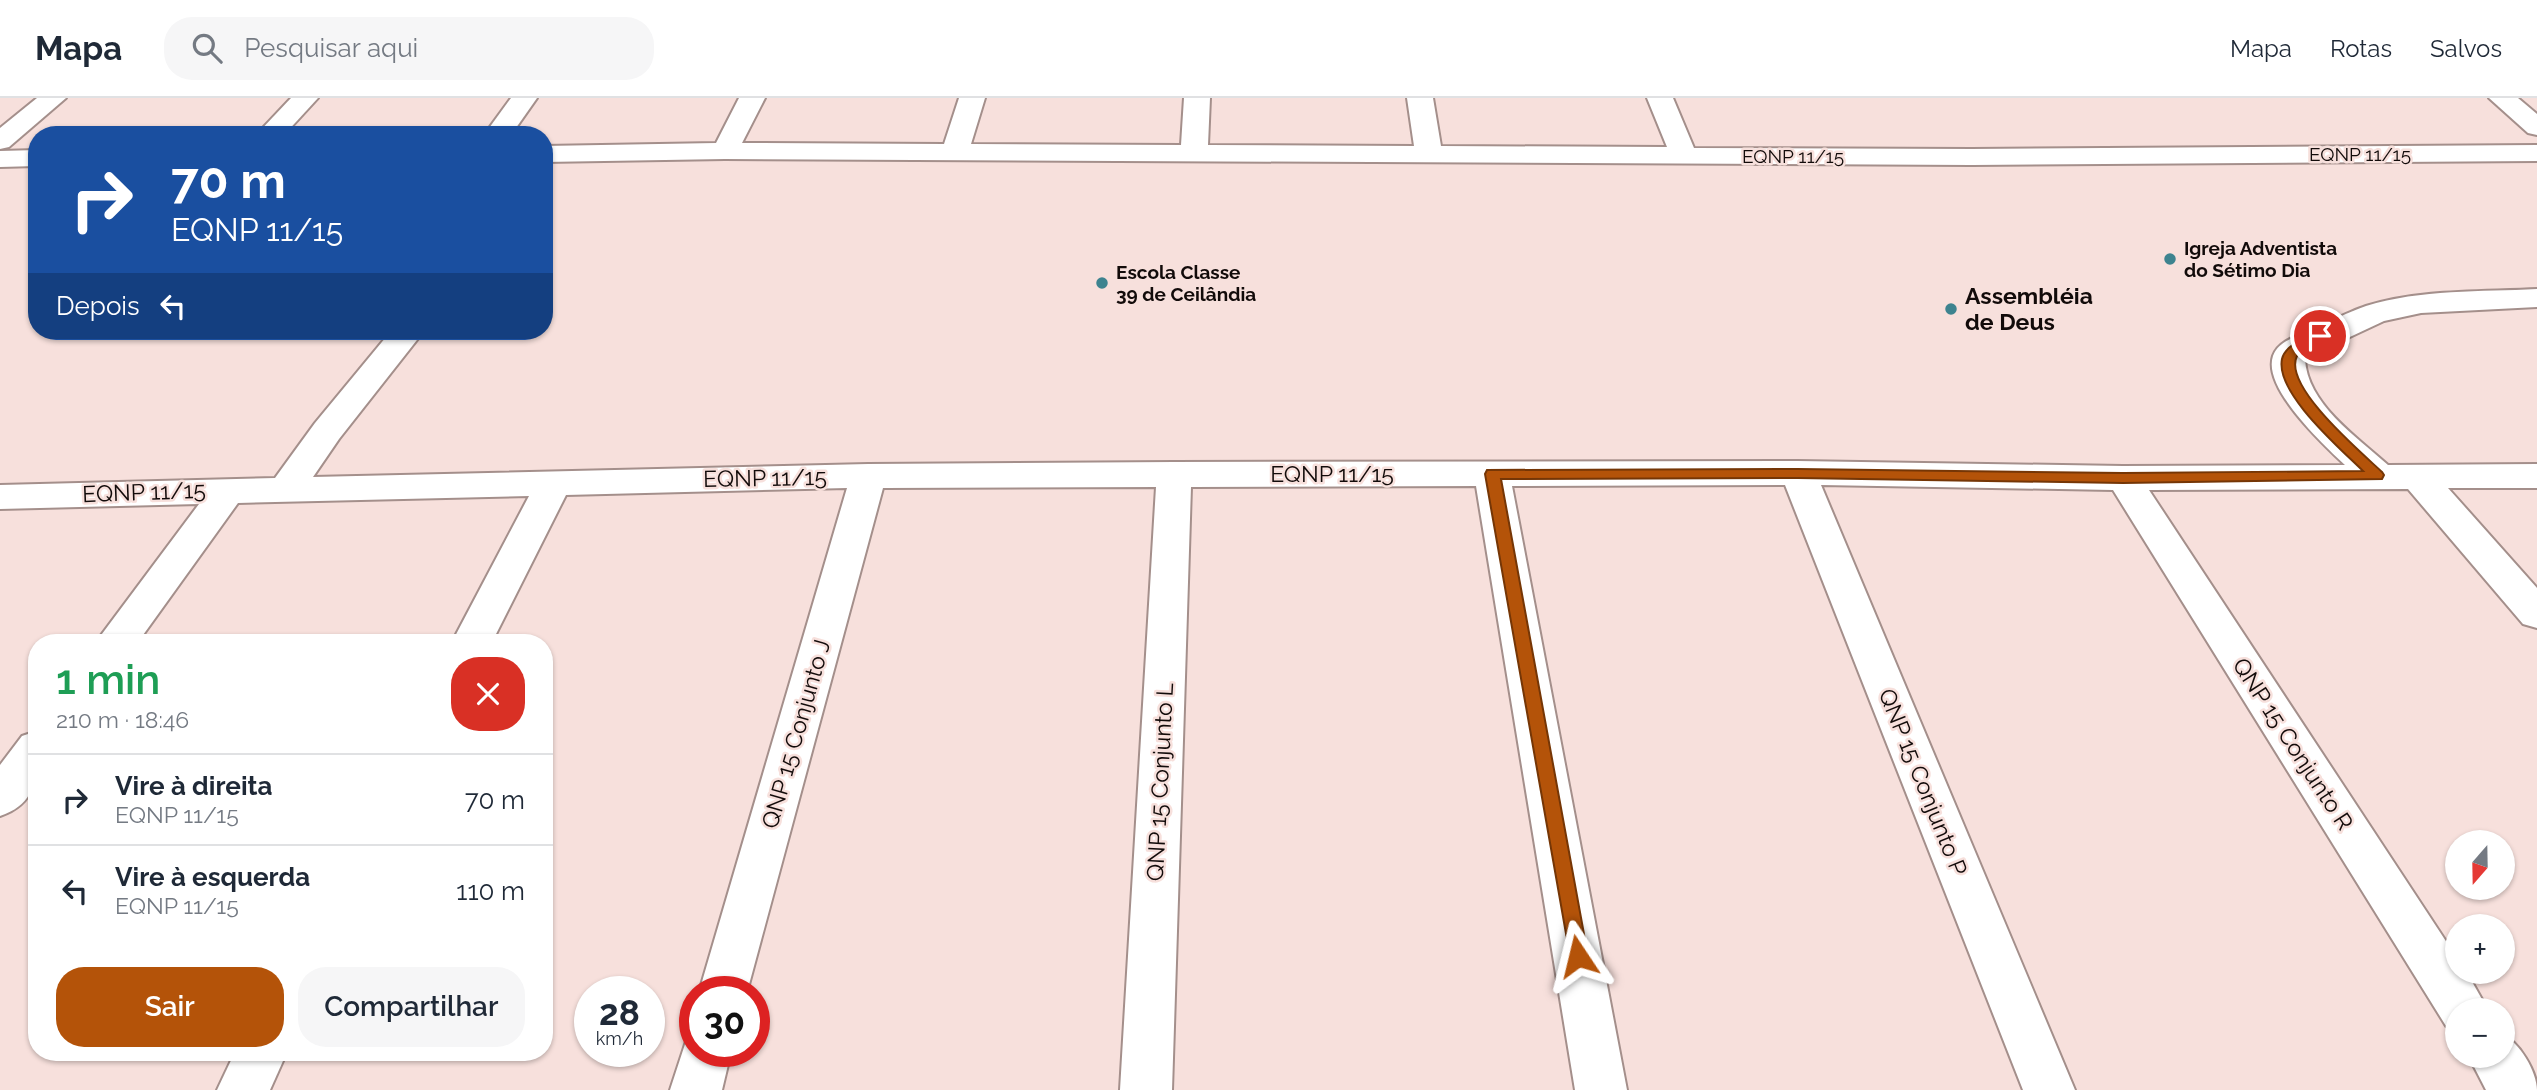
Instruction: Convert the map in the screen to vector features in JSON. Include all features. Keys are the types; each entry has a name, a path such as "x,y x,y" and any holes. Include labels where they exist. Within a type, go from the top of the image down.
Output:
{"street":[{"path":"0,141 53,98"},
{"path":"278,126 305,98"},
{"path":"504,126 524,98"},
{"path":"725,151 752,98"},
{"path":"954,154 972,98"},
{"path":"1194,155 1197,98"},
{"path":"1420,98 1429,153"},
{"path":"1660,98 1684,155"},
{"path":"2502,98 2537,127"},
{"name":"EQNP 11/15","path":"553,154 725,151 1986,157 2537,153"},
{"path":"0,159 28,158"},
{"path":"2376,475 2326,426 2301,396 2290,374 2289,358 2295,349 2375,313 2421,304 2537,298"},
{"path":"287,488 327,431 401,340"},
{"name":"QNP 15 Conjunto L","path":"1146,1090 1174,474"},
{"path":"1492,474 1601,1090"},
{"name":"QNP 15 Conjunto P","path":"1798,474 2049,1090"},
{"path":"2416,475 2537,614"},
{"name":"EQNP 11/15","path":"0,497 868,476 2537,476"},
{"name":"QNP 15 Conjunto J","path":"727,976 868,476"},
{"name":"QNP 15 Conjunto R","path":"2123,478 2455,998"},
{"path":"476,634 554,483"},
{"path":"122,634 229,490"},
{"path":"0,798 28,760"},
{"path":"243,1090 258,1061"},
{"path":"696,1090 702,1067"},
{"path":"2501,1068 2515,1090"}],"place":[{"name":"Igreja Adventista do Sétimo Dia","path":"2170,259"},
{"name":"Escola Classe 39 de Ceilândia","path":"1102,283"},
{"name":"Assembléia de Deus","path":"1951,309"}],"route":[{"path":"1578,956 1492,474 2123,478 2376,475 2326,426 2301,396 2290,374 2289,358 2295,349 2320,336"}]}
